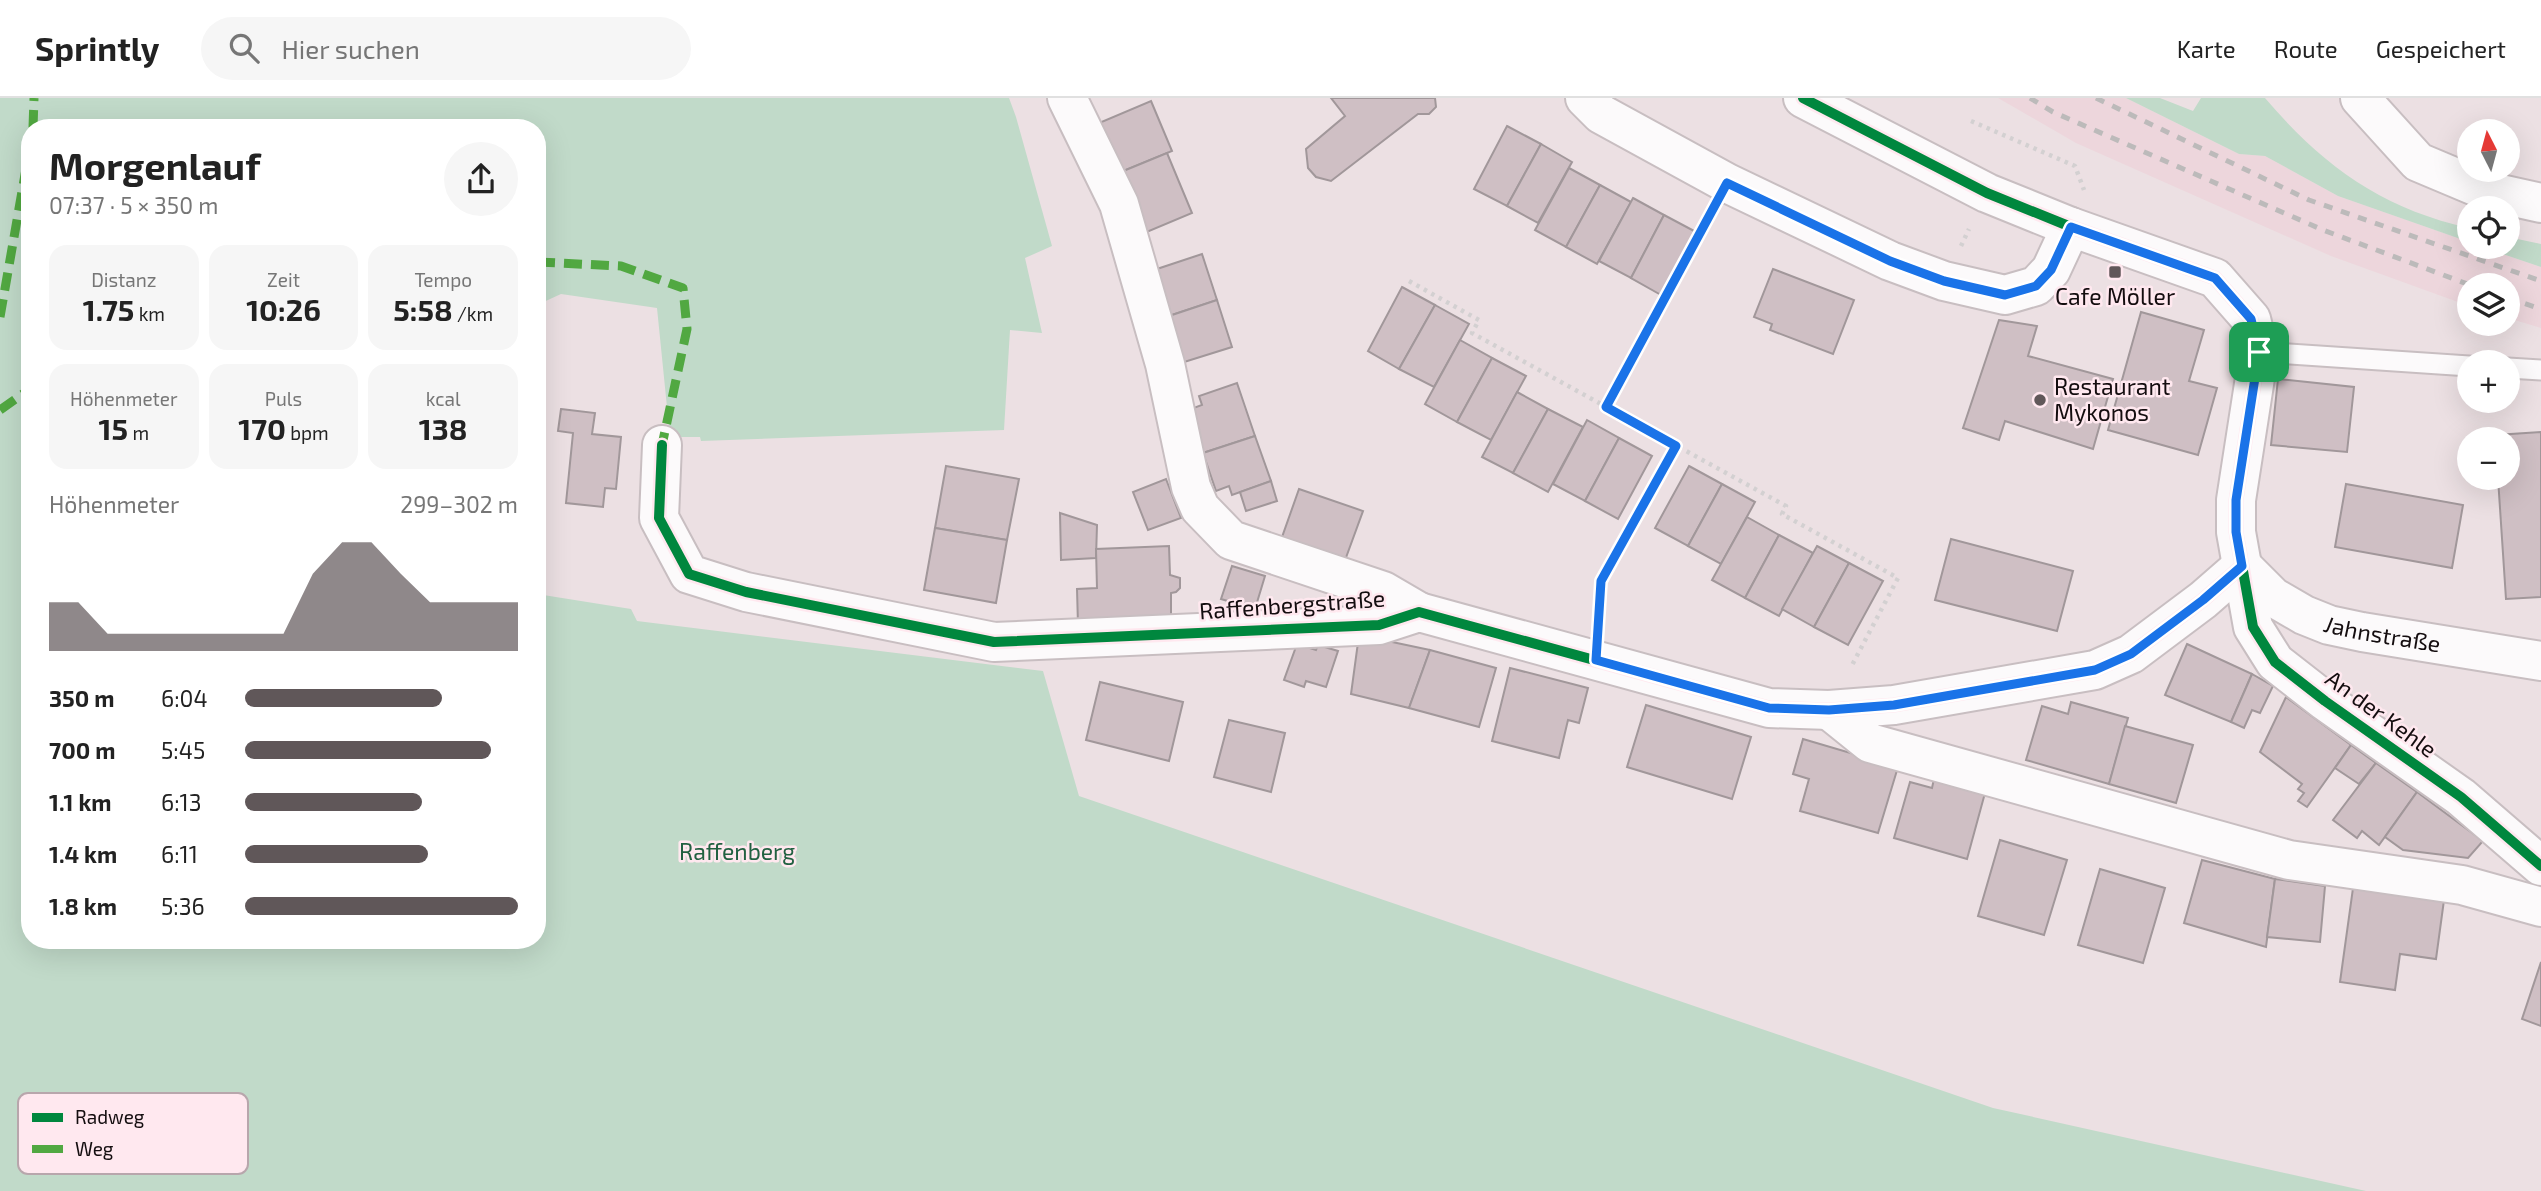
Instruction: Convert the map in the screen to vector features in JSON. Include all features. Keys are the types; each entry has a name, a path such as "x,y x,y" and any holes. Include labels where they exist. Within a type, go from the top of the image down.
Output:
{"street":[{"name":"Raffenbergstraße","path":"1067,98 1119,204 1165,364 1191,487 1200,508 1231,541 1382,591 1419,612 1769,708 1829,710 1894,705 2095,670 2131,654 2203,600 2242,566"},
{"path":"1585,98 1601,114 1727,183 1890,261 1944,281 2005,295 2036,286 2051,270 2071,227"},
{"path":"1802,98 1987,193 2071,227 2215,278 2251,319 2259,352"},
{"path":"2360,98 2417,162 2487,191 2541,203"},
{"name":"An der Kehle","path":"2259,352 2236,500 2236,532 2253,627 2275,662 2325,701 2462,797 2541,866"},
{"name":"Raffenbergstraße","path":"662,445 659,518 689,574 746,592 994,642 1379,625 1419,612"},
{"name":"Jahnstraße","path":"2242,566 2273,597 2304,615 2329,625 2541,661"},
{"path":"1829,710 1870,743 2289,860 2462,885 2541,906"}],"lane":[{"path":"2259,352 2457,365"},
{"path":"2520,369 2541,370"}],"path":[{"path":"1971,121 2075,166"},
{"path":"1606,407 1727,183"},
{"path":"1409,281 1479,320 1472,333 1786,506 1782,514 1898,578 1829,710"},
{"path":"1596,660 1601,581 1676,446"}],"shaded area":[{"path":"1998,98 2126,98 2239,154 2265,156 2338,196 2457,238 2457,259 2517,259 2541,267 2541,328 2520,322 2520,273 2457,273 2457,302 2331,256 2076,143"}],"green space":[{"name":"Raffenberg","path":"0,98 1009,98 1052,246 1025,258 1042,333 1010,330 1004,430 701,441 700,437 670,437 657,308 561,294 546,301 546,119 21,119 21,949 546,949 546,595 631,609 637,621 1043,671 1079,796 1993,1108 2366,1191 0,1191"},
{"path":"2126,98 2160,98 2193,111 2201,98 2265,98 2332,164 2381,196 2408,209 2457,225 2457,238 2338,196 2265,156 2239,154"},
{"path":"2520,240 2541,244 2541,267 2517,259 2520,259"}],"building":[{"path":"1331,98 1435,98 1436,107 1429,114 1418,114 1331,181 1316,177 1308,168 1306,149 1345,116"},
{"path":"1151,101 1172,151 1116,174 1092,126"},
{"path":"1507,126 1541,144 1507,206 1474,189"},
{"path":"1541,144 1572,162 1538,223 1507,206"},
{"path":"1167,153 1192,213 1142,234 1116,174"},
{"path":"1569,168 1600,185 1566,247 1535,230"},
{"path":"1600,185 1631,202 1597,264 1566,247"},
{"path":"1633,198 1664,215 1631,278 1599,261"},
{"path":"1664,215 1696,232 1661,295 1631,278"},
{"path":"1202,254 1217,300 1166,317 1151,271"},
{"path":"1773,269 1854,300 1833,354 1770,330 1772,324 1754,317"},
{"path":"1402,287 1435,305 1399,369 1368,351"},
{"path":"1217,300 1232,347 1181,363 1166,317"},
{"path":"1435,305 1469,324 1434,387 1399,369"},
{"path":"2141,312 2204,330 2189,381 2217,388 2198,455 2108,430"},
{"name":"Restaurant Mykonos","path":"1999,320 2037,326 2028,356 2113,379 2093,449 2005,421 1999,440 1963,428"},
{"path":"1460,340 1492,358 1457,422 1425,404"},
{"path":"1492,358 1526,376 1491,440 1457,422"},
{"path":"2278,379 2354,387 2347,452 2271,445"},
{"path":"1237,383 1255,436 1203,453 1188,410 1202,405 1199,396"},
{"path":"1517,392 1548,409 1513,473 1482,457"},
{"path":"561,409 595,413 592,434 621,437 616,489 605,488 603,507 566,503 573,433 558,431"},
{"path":"1548,409 1583,427 1548,492 1513,473"},
{"path":"1587,420 1619,438 1585,501 1553,484"},
{"path":"2541,432 2541,597 2506,599 2499,490 2520,490 2520,433"},
{"path":"1255,436 1271,481 1232,495 1229,486 1216,491 1203,453"},
{"path":"1619,438 1652,456 1618,519 1585,501"},
{"path":"946,466 1019,479 1007,540 935,528"},
{"path":"1689,466 1722,484 1688,546 1655,528"},
{"path":"1166,479 1181,518 1148,530 1133,492"},
{"path":"1271,481 1277,501 1246,511 1240,492"},
{"path":"1722,484 1755,502 1721,564 1688,546"},
{"path":"2346,484 2463,505 2452,568 2335,547"},
{"path":"1299,489 1363,511 1344,563 1281,540"},
{"path":"1060,513 1097,525 1096,558 1061,560"},
{"path":"1747,517 1779,535 1745,598 1712,580"},
{"path":"935,528 1007,540 996,603 924,590"},
{"path":"1779,535 1813,553 1779,616 1745,598"},
{"path":"1951,539 2073,571 2057,631 1935,600"},
{"path":"1169,546 1170,575 1180,578 1180,588 1171,593 1171,619 1078,625 1077,589 1097,588 1096,549"},
{"path":"1817,546 1849,563 1814,627 1782,609"},
{"path":"1849,563 1883,581 1848,645 1814,627"},
{"path":"1232,566 1265,576 1255,609 1221,599"},
{"path":"1359,635 1430,650 1409,708 1351,694"},
{"path":"1297,644 1316,650 1318,645 1338,651 1326,687 1306,681 1304,687 1284,680"},
{"path":"2187,644 2252,674 2231,722 2165,695"},
{"path":"1430,650 1496,668 1479,727 1409,708"},
{"path":"1510,668 1588,688 1579,723 1568,720 1559,758 1492,741"},
{"path":"2252,674 2273,686 2260,713 2252,710 2244,728 2231,722"},
{"path":"1100,682 1183,702 1169,761 1086,740"},
{"path":"2286,697 2351,745 2307,807 2298,801 2304,793 2298,789 2302,784 2260,752"},
{"path":"2071,702 2128,718 2109,784 2026,760 2042,706 2068,714"},
{"path":"1646,705 1751,737 1732,799 1627,767"},
{"path":"1229,720 1285,733 1271,792 1214,777"},
{"path":"2125,726 2193,745 2176,803 2109,784"},
{"path":"1803,739 1898,767 1878,833 1800,811 1809,779 1793,774"},
{"path":"2351,745 2376,763 2359,784 2335,768"},
{"path":"2376,763 2417,792 2379,845 2362,831 2357,838 2333,820"},
{"path":"1934,779 1985,793 1967,859 1894,838 1910,782 1932,788"},
{"path":"2417,792 2483,841 2468,858 2403,850 2385,837"},
{"path":"2000,840 2067,860 2044,935 1978,916"},
{"path":"2202,860 2275,879 2266,947 2184,923"},
{"path":"2100,869 2165,888 2143,963 2078,945"},
{"path":"2275,879 2325,886 2320,942 2267,937"},
{"path":"2353,888 2444,900 2436,959 2400,954 2395,990 2340,982"},
{"path":"2541,962 2541,1026 2522,1019"}],"railway":[{"path":"2030,98 2053,112 2323,230 2457,280"},
{"path":"2096,98 2309,200 2541,281"},
{"path":"2520,302 2541,309"}],"marked path":[{"path":"33,119 34,98"},
{"path":"0,317 21,197"},
{"path":"546,262 621,266 683,288 687,329 662,445"},
{"path":"0,410 21,395"}],"cycle path":[{"path":"1803,98 1987,193 2071,227 2215,278 2251,319 2259,352 2236,500 2236,532 2253,627 2275,662 2325,701 2461,797 2541,866"},
{"path":"662,445 659,518 689,574 746,592 994,642 1379,625 1419,612 1769,708 1829,710 1894,705 2095,670 2131,654 2203,600 2242,566"}],"place":[{"name":"Cafe Möller","path":"2115,272"},
{"name":"Restaurant Mykonos","path":"2040,400"}],"route":[{"path":"1727,183 1890,261 1944,281 2005,295 2036,286 2051,270 2071,227 2215,278 2251,319 2259,352 2236,500 2236,532 2242,566 2203,600 2131,654 2095,670 1894,705 1829,710 1769,708 1596,660 1601,581 1676,446 1606,407 1727,183"}]}
